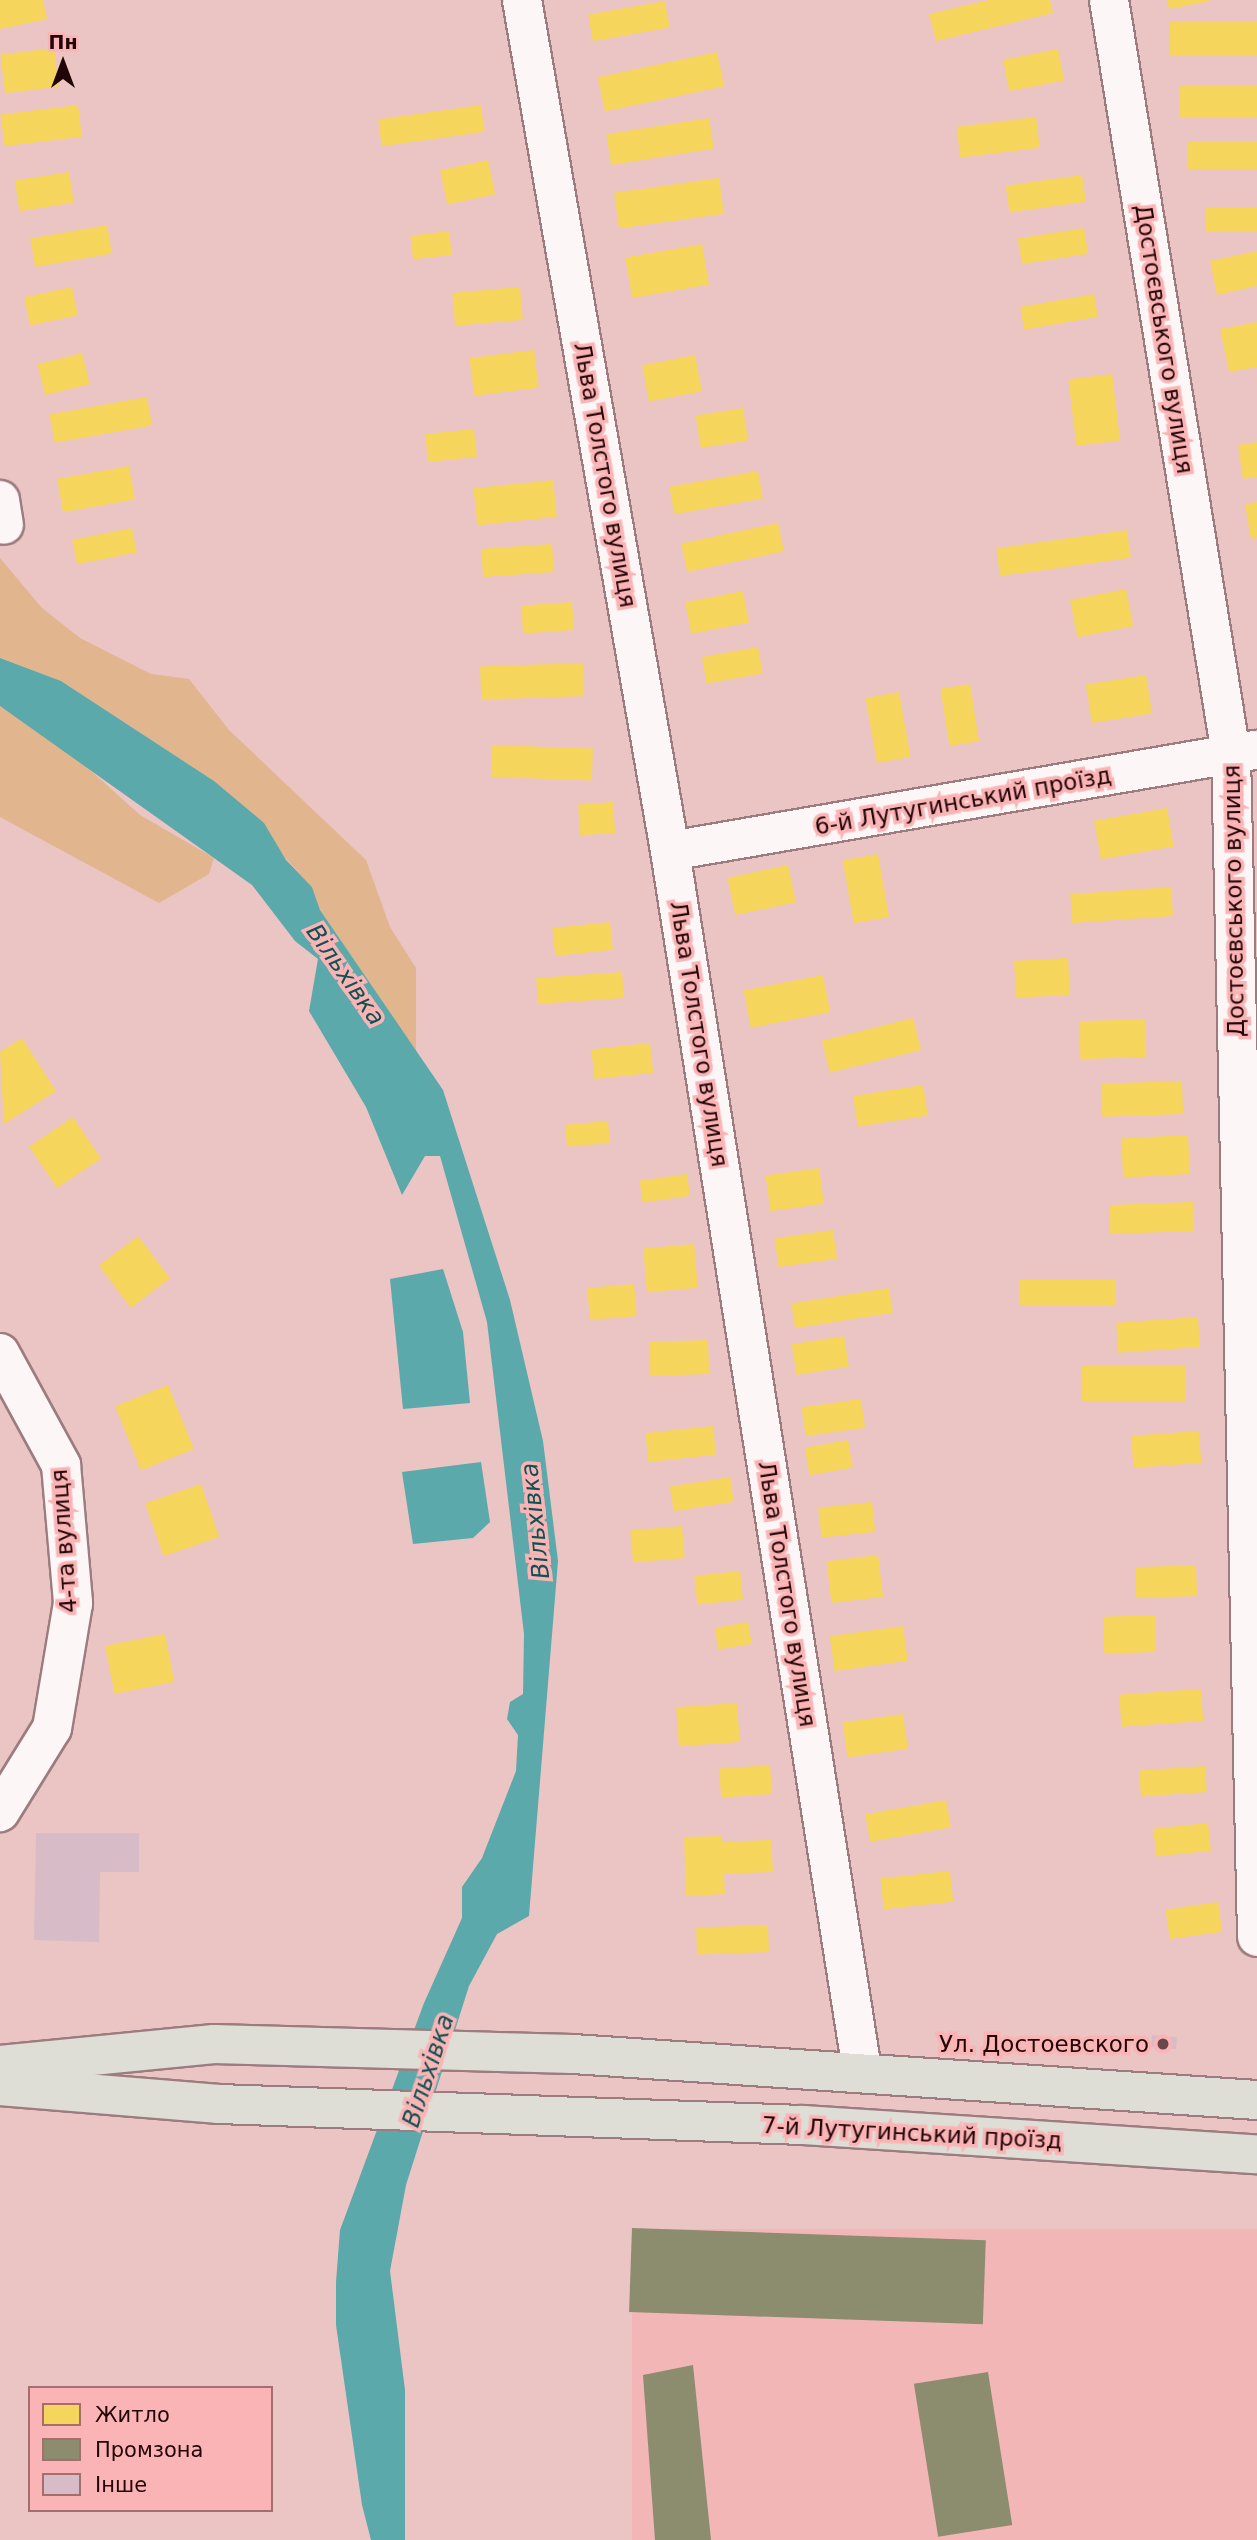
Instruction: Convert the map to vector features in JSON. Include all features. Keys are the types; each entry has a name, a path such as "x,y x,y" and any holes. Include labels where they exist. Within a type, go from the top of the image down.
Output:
{"main road":[{"path":"0,2065 215,2044 573,2053 863,2070 1257,2100"},
{"name":"7-й Лутугинський проїзд","path":"0,2085 219,2104 567,2117 1257,2154"}],"street":[{"name":"Льва Толстого вулиця","path":"522,0 670,851 863,2070"},
{"name":"Достоєвського вулиця","path":"1110,0 1244,752 1257,1937"},
{"name":"6-й Лутугинський проїзд","path":"670,851 1244,752"},
{"name":"4-та вулиця","path":"0,1353 61,1465 73,1603 52,1728 0,1812"}],"shaded area":[{"path":"0,558 42,608 80,638 151,674 189,679 229,730 366,860 390,927 416,968 416,1053 320,910 312,887 214,781 61,681 0,658"},
{"path":"0,706 68,750 140,815 214,858 209,874 159,903 0,817"},
{"path":"632,2229 1257,2229 1257,2540 632,2540"}],"water":[{"name":"Вільхівка","path":"0,658 61,681 214,781 264,823 286,860 312,887 320,910 443,1090 510,1300 543,1441 558,1561 529,1916 497,1934 469,1986 406,2185 390,2271 405,2390 405,2540 371,2540 362,2505 336,2325 336,2282 340,2230 424,2003 462,1918 462,1887 482,1858 516,1771 518,1735 507,1719 510,1702 523,1694 524,1634 487,1322 440,1156 425,1156 402,1195 366,1107 309,1011 318,959 295,941 252,885 0,706"},
{"path":"443,1269 463,1332 470,1403 403,1409 390,1279"},
{"path":"481,1462 490,1522 473,1538 413,1544 402,1472"}],"building: Житло":[{"path":"0,0 43,0 47,19 0,29"},
{"path":"989,0 1050,0 1053,13 936,41 929,14"},
{"path":"1167,0 1210,0 1210,1 1169,9"},
{"path":"665,1 670,28 593,41 588,15"},
{"path":"1170,22 1257,22 1257,55 1170,55"},
{"path":"54,48 59,87 5,93 0,55"},
{"path":"1058,49 1064,80 1009,91 1003,60"},
{"path":"717,52 724,86 605,112 598,77"},
{"path":"1180,86 1257,86 1257,118 1180,118"},
{"path":"78,105 82,137 4,146 1,115"},
{"path":"481,105 485,132 382,146 378,119"},
{"path":"1036,117 1040,148 960,158 957,127"},
{"path":"709,118 714,149 611,165 606,134"},
{"path":"1188,142 1257,142 1257,169 1188,169"},
{"path":"488,160 495,194 447,204 440,170"},
{"path":"69,172 74,203 20,211 15,181"},
{"path":"1082,175 1086,202 1010,212 1006,186"},
{"path":"719,178 724,214 619,228 614,193"},
{"path":"1206,208 1257,208 1257,231 1206,231"},
{"path":"107,225 112,254 35,267 30,239"},
{"path":"1084,228 1088,254 1022,264 1018,238"},
{"path":"449,231 452,255 413,260 410,236"},
{"path":"702,244 709,284 632,298 625,258"},
{"path":"1257,251 1257,286 1217,295 1210,261"},
{"path":"72,287 78,315 30,326 24,297"},
{"path":"520,287 523,320 455,326 452,293"},
{"path":"1094,294 1098,317 1024,330 1020,307"},
{"path":"1257,322 1257,367 1229,372 1220,329"},
{"path":"534,350 539,388 474,396 469,358"},
{"path":"82,353 90,384 45,395 37,364"},
{"path":"695,355 702,391 649,402 642,365"},
{"path":"1112,374 1120,441 1076,446 1068,379"},
{"path":"147,397 152,426 55,443 50,414"},
{"path":"743,408 748,441 701,448 696,416"},
{"path":"474,429 477,457 428,462 425,434"},
{"path":"1257,442 1257,477 1243,479 1238,445"},
{"path":"129,466 135,499 63,512 57,479"},
{"path":"758,471 763,499 674,514 669,487"},
{"path":"553,480 557,517 477,525 473,488"},
{"path":"1257,502 1257,538 1251,539 1245,504"},
{"path":"778,523 784,551 687,572 681,544"},
{"path":"132,528 137,553 77,564 72,540"},
{"path":"1127,530 1131,558 1000,576 996,548"},
{"path":"552,544 554,572 483,577 481,549"},
{"path":"1126,589 1133,626 1077,637 1070,600"},
{"path":"743,591 749,622 691,634 685,602"},
{"path":"572,602 574,630 523,633 521,606"},
{"path":"758,647 763,674 707,683 702,657"},
{"path":"583,663 584,696 481,700 480,667"},
{"path":"1146,675 1152,714 1092,723 1086,685"},
{"path":"970,684 979,741 949,746 940,689"},
{"path":"899,692 910,757 877,763 866,698"},
{"path":"492,745 593,749 592,781 491,777"},
{"path":"613,802 615,833 580,835 578,804"},
{"path":"1167,808 1174,846 1101,859 1094,821"},
{"path":"878,854 889,917 854,923 843,860"},
{"path":"788,865 796,902 735,915 727,878"},
{"path":"1171,887 1173,916 1072,923 1070,894"},
{"path":"610,922 613,950 555,956 552,928"},
{"path":"1068,958 1070,995 1016,998 1014,961"},
{"path":"622,972 624,998 538,1004 536,978"},
{"path":"823,975 830,1012 751,1028 743,990"},
{"path":"913,1018 921,1050 830,1073 822,1041"},
{"path":"1145,1019 1146,1057 1080,1059 1079,1021"},
{"path":"22,1038 56,1091 4,1124 0,1052"},
{"path":"650,1043 653,1073 594,1079 591,1049"},
{"path":"1182,1081 1183,1114 1102,1117 1101,1084"},
{"path":"923,1085 928,1116 858,1127 853,1096"},
{"path":"73,1117 101,1158 57,1188 29,1147"},
{"path":"608,1121 610,1143 567,1147 565,1125"},
{"path":"1188,1135 1190,1174 1123,1177 1121,1139"},
{"path":"819,1168 824,1204 771,1211 766,1176"},
{"path":"687,1174 690,1196 643,1202 639,1181"},
{"path":"1193,1202 1194,1231 1110,1234 1109,1205"},
{"path":"833,1230 837,1259 779,1267 775,1238"},
{"path":"138,1236 170,1278 131,1308 99,1265"},
{"path":"694,1244 698,1288 647,1292 643,1248"},
{"path":"1019,1280 1116,1280 1116,1306 1019,1306"},
{"path":"634,1284 637,1316 590,1320 587,1288"},
{"path":"889,1288 893,1313 795,1328 791,1303"},
{"path":"1198,1317 1200,1347 1118,1353 1116,1323"},
{"path":"844,1336 849,1367 797,1375 792,1344"},
{"path":"708,1340 709,1374 650,1376 649,1342"},
{"path":"1082,1366 1185,1366 1185,1401 1082,1401"},
{"path":"168,1385 194,1449 141,1470 115,1406"},
{"path":"861,1399 865,1428 806,1436 802,1407"},
{"path":"713,1426 716,1455 648,1462 645,1433"},
{"path":"1199,1431 1201,1463 1133,1468 1131,1436"},
{"path":"848,1440 853,1468 810,1475 805,1448"},
{"path":"730,1477 734,1502 674,1511 670,1487"},
{"path":"201,1484 219,1537 163,1556 145,1503"},
{"path":"872,1502 875,1532 821,1537 818,1508"},
{"path":"682,1526 685,1558 633,1562 630,1531"},
{"path":"878,1555 883,1597 832,1603 826,1561"},
{"path":"1196,1565 1197,1596 1136,1598 1135,1567"},
{"path":"740,1571 743,1600 697,1605 694,1576"},
{"path":"1155,1615 1156,1652 1104,1654 1103,1617"},
{"path":"748,1622 752,1644 718,1650 715,1628"},
{"path":"903,1626 908,1661 835,1671 830,1636"},
{"path":"165,1634 174,1682 114,1694 105,1646"},
{"path":"1201,1689 1203,1721 1121,1727 1119,1695"},
{"path":"737,1703 740,1742 679,1746 676,1707"},
{"path":"903,1714 908,1749 847,1757 843,1722"},
{"path":"770,1765 772,1794 721,1797 719,1769"},
{"path":"1205,1766 1207,1792 1141,1797 1139,1771"},
{"path":"946,1800 951,1828 870,1842 865,1814"},
{"path":"1208,1823 1211,1851 1156,1857 1153,1829"},
{"path":"721,1836 721,1842 771,1840 773,1872 724,1874 725,1894 686,1896 684,1837"},
{"path":"950,1871 953,1902 884,1909 880,1878"},
{"path":"1218,1902 1222,1932 1170,1939 1166,1909"},
{"path":"768,1925 769,1952 697,1954 696,1928"}],"building: Промзона":[{"path":"632,2228 986,2240 983,2324 629,2312"},
{"path":"693,2365 711,2540 655,2540 643,2375"},
{"path":"988,2372 1012,2525 938,2537 914,2384"}],"building: Інше":[{"path":"36,1833 139,1833 139,1872 100,1872 99,1942 34,1940"},
{"path":"1152,2035 1177,2037 1176,2049 1151,2047"}],"place":[{"name":"Ул. Достоевского","path":"1163,2044"}]}
